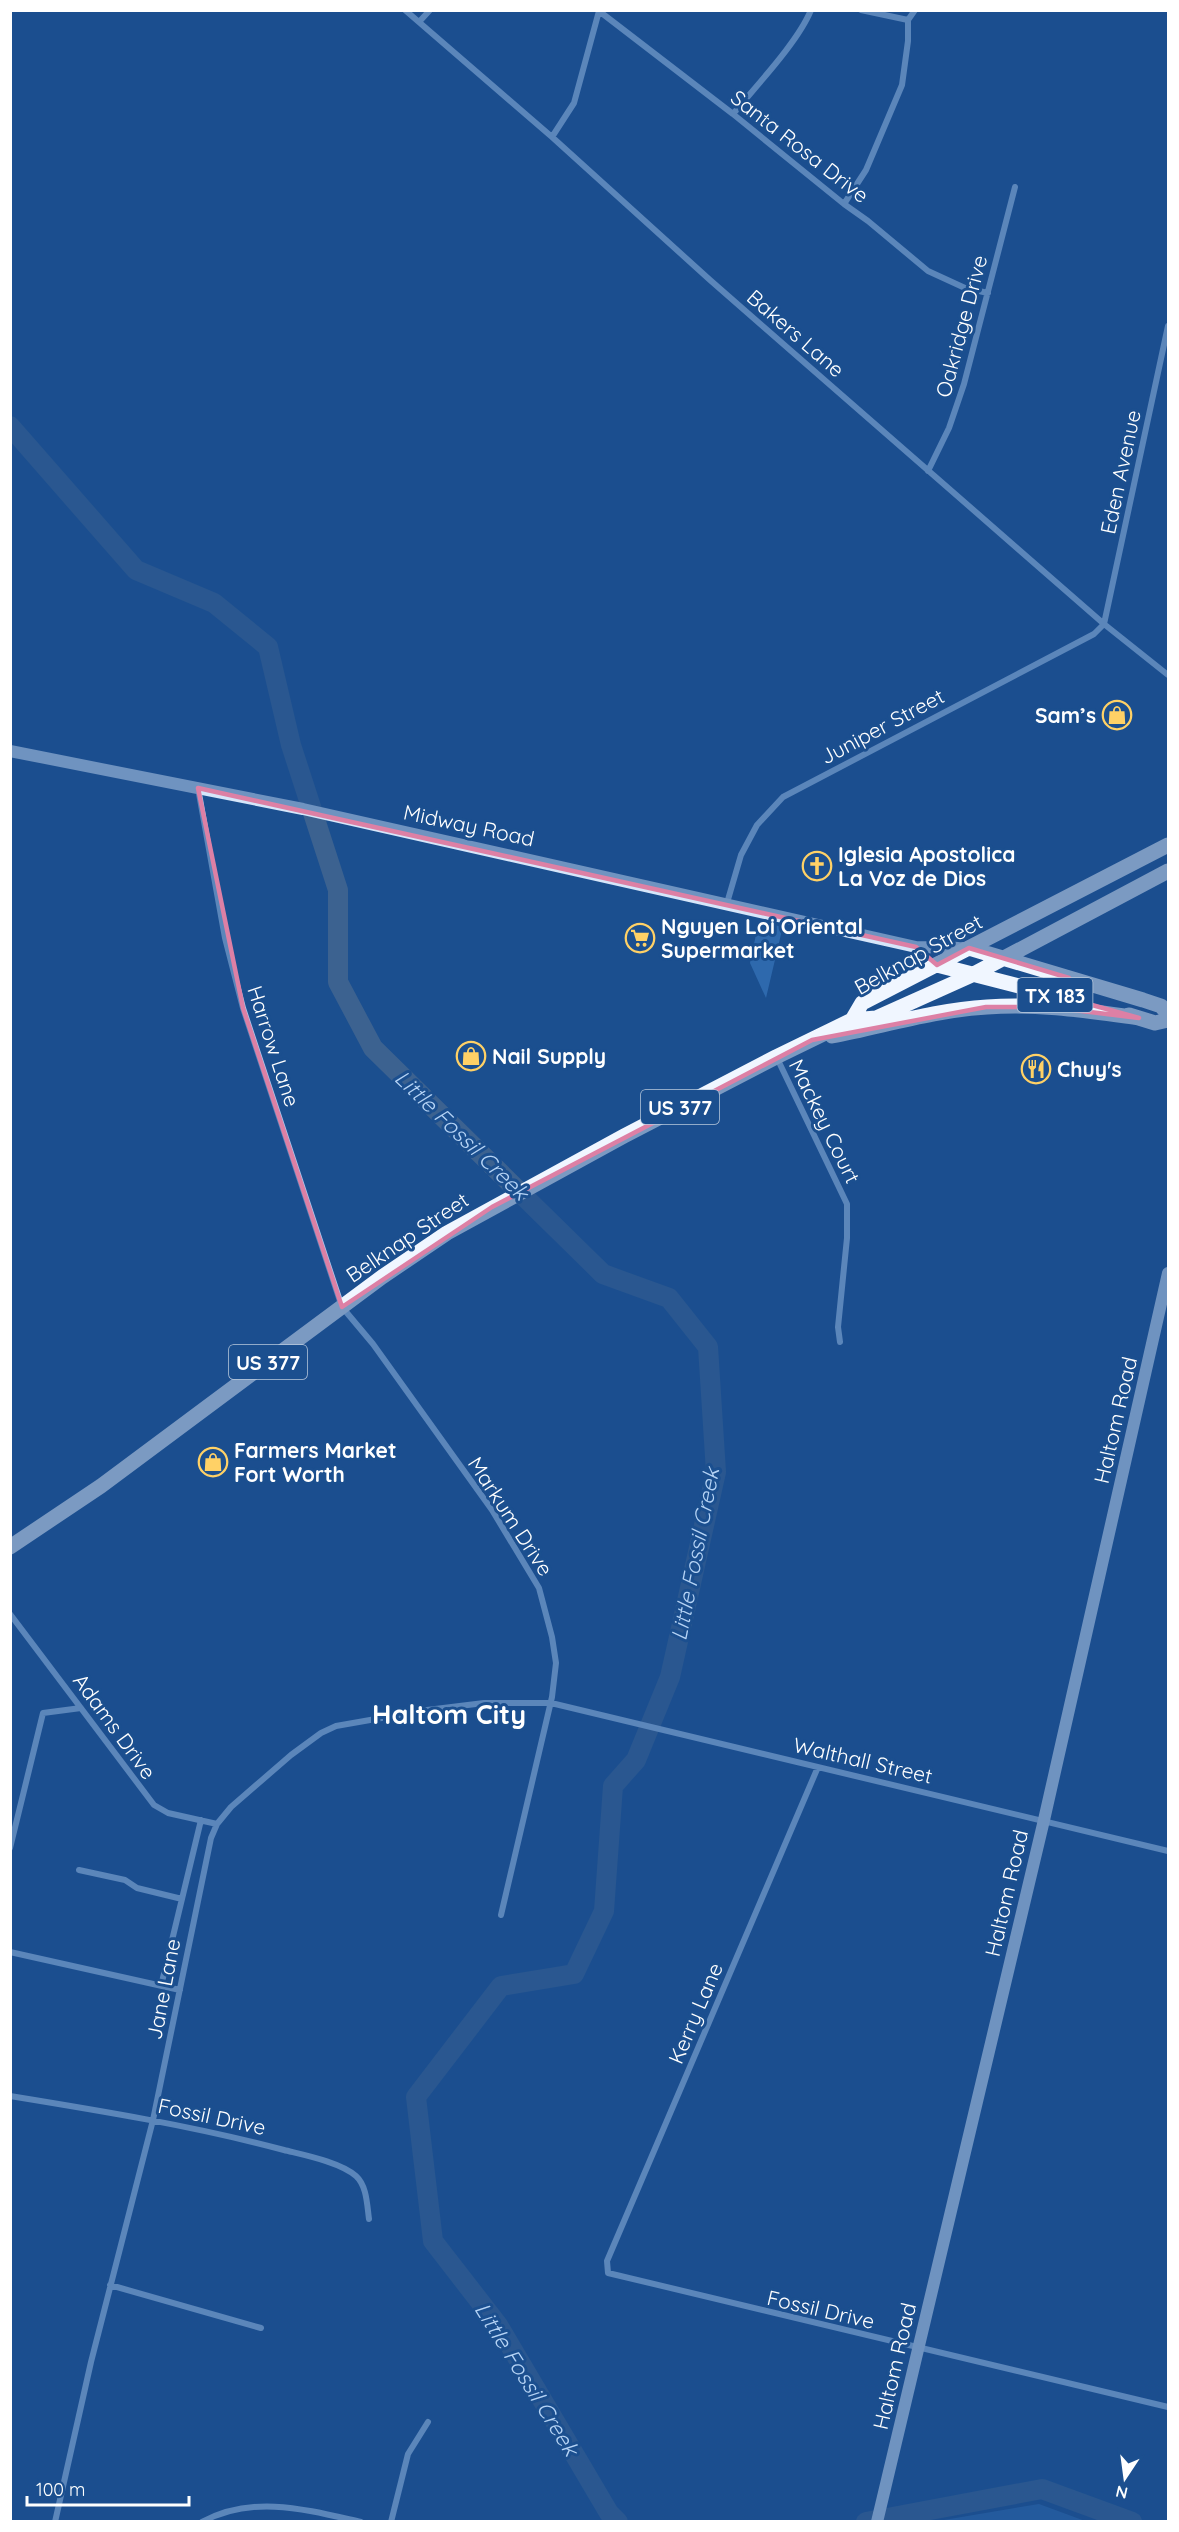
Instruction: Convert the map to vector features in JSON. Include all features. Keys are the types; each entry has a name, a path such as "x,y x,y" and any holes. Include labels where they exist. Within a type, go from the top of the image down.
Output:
{"main road":[{"name":"Midway Road","path":"10,752 342,817 916,946 969,948"},
{"name":"Belknap Street","path":"852,1020 862,1003 1168,845"},
{"name":"Belknap Street","path":"10,1554 382,1277 447,1233 549,1176 776,1057 852,1020 876,1018 972,975 1168,871"},
{"path":"1035,940 1031,953 1032,958 1051,973"},
{"name":"Midway Road","path":"916,946 937,965"},
{"name":"TX 183","path":"969,948 1161,1006 1168,1014"},
{"name":"TX 183","path":"937,965 1155,1023 1168,1020"},
{"path":"1063,997 1069,978"},
{"path":"812,1040 923,1015 986,1007 1049,1007 1139,1018"},
{"name":"Haltom Road","path":"877,2522 1044,1820 1168,1273"},
{"name":"Belknap Street","path":"10,1547 49,1523"}],"street":[{"name":"Bakers Lane","path":"405,10 552,137 928,471 1104,624 1168,675"},
{"path":"419,22 430,10"},
{"path":"552,137 574,103 599,10"},
{"name":"Santa Rosa Drive","path":"599,10 868,221 928,271 965,288 988,293"},
{"path":"733,114 808,20 811,10"},
{"path":"861,10 908,20"},
{"path":"844,204 866,170 902,85 908,41 908,20 915,10"},
{"name":"Oakridge Drive","path":"928,471 949,428 964,384 1014,187"},
{"name":"Eden Avenue","path":"1104,624 1168,326"},
{"name":"Juniper Street","path":"727,903 741,855 758,825 783,797 1094,634 1104,624"},
{"name":"Harrow Lane","path":"198,788 225,938 243,1008 342,1307"},
{"name":"Mackey Court","path":"776,1057 840,1185 847,1204 848,1238 838,1328 840,1342"},
{"name":"Markum Drive","path":"342,1307 373,1344 492,1510 539,1588 552,1637 556,1663 550,1703 501,1915"},
{"name":"Adams Drive","path":"10,1614 154,1805 168,1813 216,1824"},
{"name":"Walthall Street","path":"550,1703 1168,1851"},
{"name":"Jane Lane","path":"55,2522 110,2285 153,2120 203,1870 216,1824 231,1807 291,1755 321,1733 336,1726 409,1712 473,1704 550,1703"},
{"path":"10,1848 43,1713 81,1708"},
{"name":"Kerry Lane","path":"608,2273 608,2260 818,1767"},
{"path":"161,1986 201,1820"},
{"path":"80,1870 125,1880 137,1888 182,1899"},
{"path":"10,1952 180,1990"},
{"name":"Fossil Drive","path":"10,2096 227,2135 347,2169 358,2177 364,2189 369,2219"},
{"name":"Fossil Drive","path":"608,2273 1168,2407"},
{"path":"110,2285 261,2328"},
{"path":"391,2522 408,2454 428,2422"},
{"path":"202,2522 215,2515 258,2505 295,2506 361,2522"}],"highlighted area":[{"path":"198,788 916,947 937,965 969,948 1069,978 1063,997 1139,1018 1049,1007 986,1007 812,1040 492,1207 342,1307 243,1008"}],"shaded area":[{"path":"762,923 779,926 782,930 766,998 750,963 758,925"},
{"path":"1039,2504 1085,2521 938,2521"}],"waterway":[{"name":"Little Fossil Creek","path":"10,426 136,570 214,603 268,647 291,745 338,890 338,982 373,1048 603,1274 669,1298 708,1347 716,1472 670,1677 636,1760 613,1786 604,1911 574,1974 501,1986 416,2097 433,2241 498,2325 609,2513 618,2522"},
{"name":"Little Fossil Creek","path":"866,2522 1042,2489 1132,2522"}],"place":[{"name":"Sam’s","path":"1117,715"},
{"name":"Iglesia Apostolica La Voz de Dios","path":"817,866"},
{"name":"Nguyen Loi Oriental Supermarket","path":"640,938"},
{"name":"Nail Supply","path":"471,1056"},
{"name":"Chuy's","path":"1036,1069"},
{"name":"Farmers Market Fort Worth","path":"213,1462"}],"district":[{"name":"Haltom City","path":"449,1714"}]}
